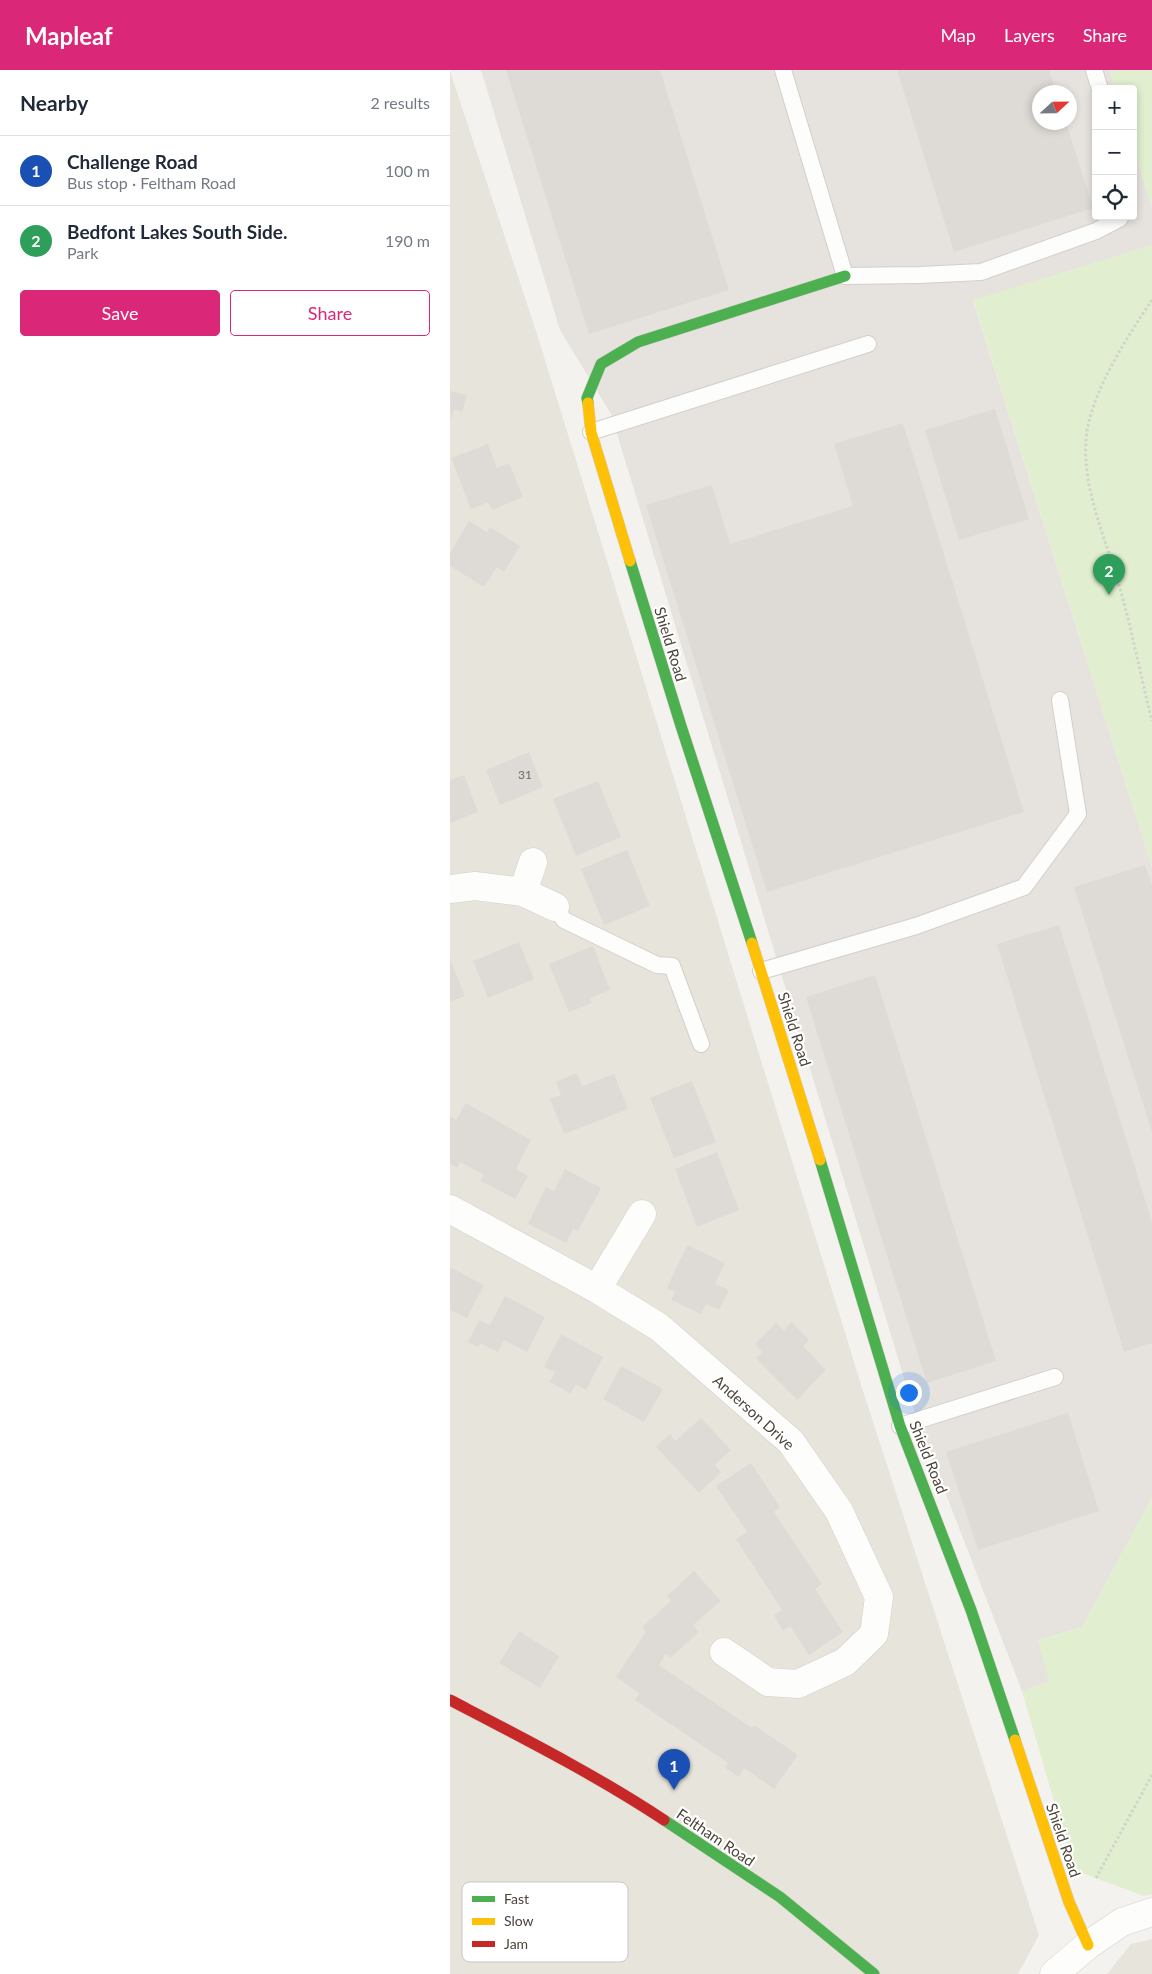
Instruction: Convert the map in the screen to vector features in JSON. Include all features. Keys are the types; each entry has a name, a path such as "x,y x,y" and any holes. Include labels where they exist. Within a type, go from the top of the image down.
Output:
{"street":[{"name":"Shield Road","path":"845,276 638,342 601,364 587,398 590,432 681,726 760,971 900,1426 971,1610 1069,1902 1088,1945"},
{"path":"522,892 533,862"},
{"path":"450,889 474,886 522,892 555,907"},
{"name":"Anderson Drive","path":"450,1209 597,1289 659,1327 791,1442 839,1511 878,1597 874,1634 845,1662 798,1684 768,1682 724,1652"},
{"path":"597,1289 642,1214"},
{"name":"Feltham Road","path":"450,1700 570,1763 640,1805 780,1897 874,1974"},
{"path":"1054,1974 1088,1945 1122,1922 1152,1912"}],"lane":[{"path":"783,70 845,276 981,272 1096,231 1117,220"},
{"path":"1094,70 1099,85"},
{"path":"590,432 868,344"},
{"path":"760,971 916,926 1024,887 1078,814 1060,700"},
{"path":"555,907 564,920 657,965 672,966 701,1044"},
{"path":"900,1426 1055,1377"}],"path":[{"path":"1152,300 1116,359 1092,411 1086,440 1087,477 1121,591 1152,721"},
{"path":"1096,1878 1152,1775"}],"shaded area":[{"path":"481,70 1110,70 1114,85 1092,85 1092,220 1137,220 1137,160 1152,207 1152,245 973,301 1152,867 1152,1498 1082,1627 1038,1640 1050,1681 1022,1691 915,1414 611,414 560,330"},
{"path":"450,71 537,334 863,1391 1039,1935 1018,1974 450,1974"},
{"path":"1152,1939 1152,1974 1107,1974 1131,1944"}],"green space":[{"path":"1110,70 1152,70 1152,207 1137,160 1137,85 1114,85"},
{"path":"1152,245 1152,867 973,300"},
{"path":"1152,1498 1152,1894 1144,1896 1074,1870 1022,1691 1049,1681 1038,1640 1082,1627"}],"building":[{"path":"506,70 660,70 729,290 589,334"},
{"path":"897,70 1049,70 1054,85 1032,85 1032,130 1069,130 1092,208 954,252"},
{"path":"450,391 467,395 462,412 454,409 451,420"},
{"path":"995,409 1029,519 959,540 925,430"},
{"path":"903,423 1024,812 767,892 646,505 712,485 730,544 853,506 834,444"},
{"path":"488,444 497,468 509,463 523,497 492,510 488,502 471,509 451,458"},
{"path":"469,521 487,532 490,527 520,546 504,572 497,567 484,587 450,566 450,553"},
{"path":"529,752 543,787 500,805 486,770"},
{"path":"464,775 478,812 450,823 450,780"},
{"path":"598,781 621,837 576,856 553,799"},
{"path":"627,850 650,906 604,925 581,869"},
{"path":"1145,865 1152,885 1152,1132 1074,887"},
{"path":"1059,925 1152,1222 1152,1343 1124,1352 997,944"},
{"path":"519,942 534,979 488,998 473,961"},
{"path":"593,946 610,990 590,998 592,1003 569,1012 549,964"},
{"path":"450,959 465,996 450,1002"},
{"path":"875,975 996,1361 927,1383 806,997"},
{"path":"577,1073 582,1086 614,1074 628,1109 564,1134 550,1099 561,1095 556,1082"},
{"path":"692,1081 716,1142 674,1158 650,1098"},
{"path":"466,1103 531,1140 516,1169 528,1176 515,1199 481,1181 483,1174 460,1162 457,1168 450,1164 450,1116 456,1120"},
{"path":"717,1152 739,1210 697,1227 675,1169"},
{"path":"565,1169 601,1188 578,1231 573,1229 566,1243 528,1224 546,1187 554,1191"},
{"path":"687,1245 725,1263 715,1284 729,1290 719,1310 706,1304 701,1314 671,1300 675,1292 667,1288"},
{"path":"450,1267 484,1285 467,1318 450,1310"},
{"path":"505,1296 545,1317 527,1352 504,1340 498,1352 480,1343 478,1347 468,1342 479,1320 490,1325"},
{"path":"792,1322 809,1340 803,1346 826,1370 797,1400 756,1358 762,1352 755,1344 776,1323 784,1330"},
{"path":"561,1334 603,1357 586,1390 576,1384 571,1394 550,1382 555,1372 544,1367"},
{"path":"621,1366 663,1389 644,1422 603,1399"},
{"path":"1068,1413 1099,1511 978,1550 946,1452"},
{"path":"701,1418 731,1450 715,1465 721,1472 699,1493 656,1447 670,1434 675,1441"},
{"path":"751,1463 780,1507 774,1512 822,1584 815,1589 843,1632 809,1655 790,1626 783,1631 774,1615 782,1610 736,1539 747,1532 716,1486"},
{"path":"694,1571 721,1601 693,1625 699,1632 670,1658 666,1654 659,1665 752,1728 754,1725 798,1755 774,1789 744,1768 739,1777 725,1768 728,1763 635,1700 639,1693 616,1677 646,1632 642,1627 671,1601 667,1596"},
{"path":"519,1631 559,1656 540,1688 499,1663"}],"traffic: fast":[{"path":"588,403 587,398 601,364 638,342 845,276"},
{"path":"630,561 681,726 752,943"},
{"path":"820,1160 900,1426 971,1610 1015,1740"},
{"path":"664,1820 780,1897 874,1974"}],"traffic: slow":[{"path":"588,403 591,432 630,561"},
{"path":"752,943 820,1160"},
{"path":"1015,1740 1069,1902 1088,1945"}],"traffic: jam":[{"path":"450,1700 586,1772 664,1820"}],"place":[{"name":"Bedfont Lakes South Side.","path":"1109,595"},
{"name":"Challenge Road","path":"674,1790"}]}
